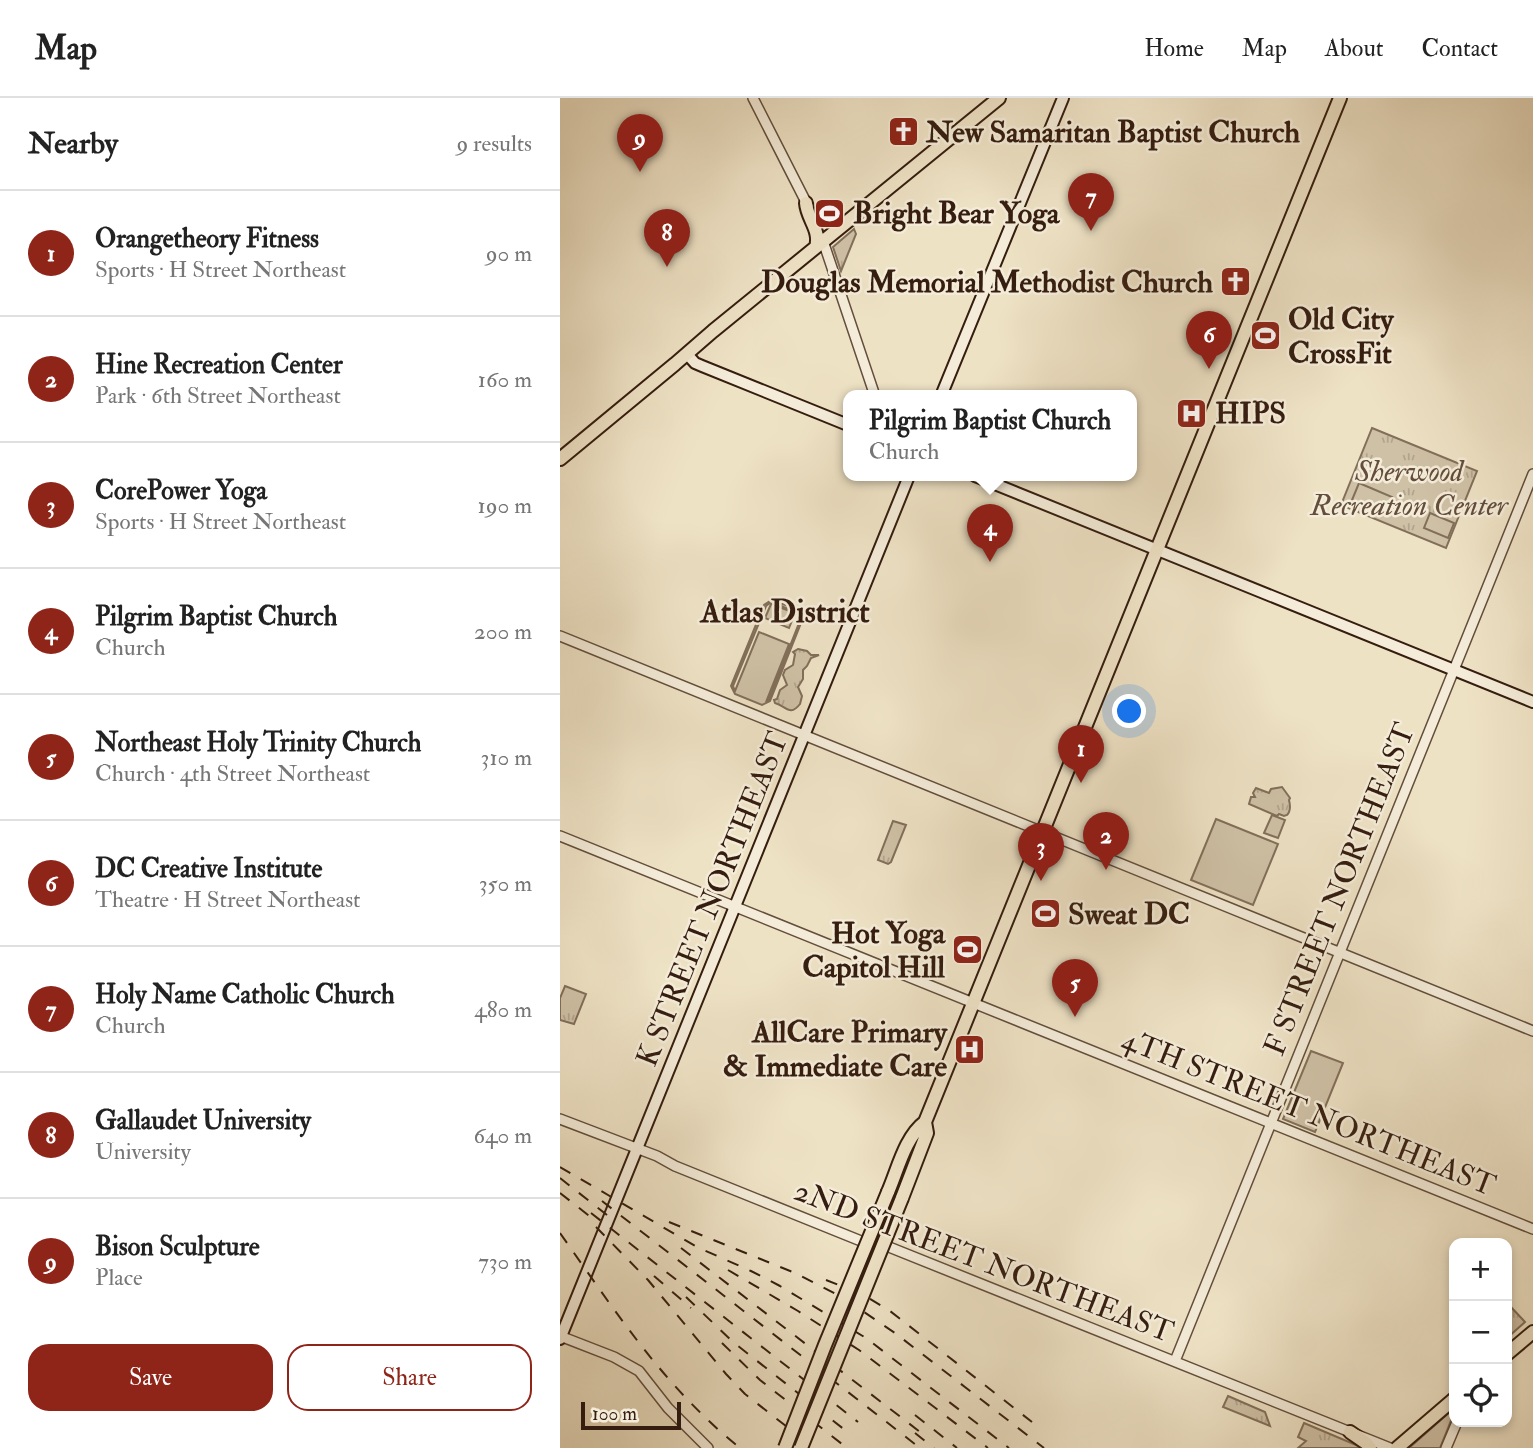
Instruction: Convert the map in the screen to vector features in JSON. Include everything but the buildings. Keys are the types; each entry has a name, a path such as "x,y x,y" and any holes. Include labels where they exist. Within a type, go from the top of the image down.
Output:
{"main road":[{"path":"560,459 999,98"},
{"path":"943,390 1063,98"},
{"path":"785,1448 912,1136 925,1122 1340,98"},
{"path":"806,203 820,244"},
{"path":"687,354 695,363 843,423"},
{"name":"K STREET NORTHEAST","path":"560,1337 907,481"},
{"path":"987,481 1533,702"},
{"path":"801,1448 928,1133 925,1122"},
{"path":"1512,1350 1533,1332"},
{"path":"1397,1448 1449,1403"},
{"path":"1350,1432 1370,1448"}],"street":[{"path":"753,98 806,203"},
{"path":"820,244 873,390"},
{"name":"F STREET NORTHEAST","path":"1175,1361 1533,474"},
{"path":"560,636 1533,1031"},
{"name":"4TH STREET NORTHEAST","path":"560,836 1533,1229"},
{"name":"2ND STREET NORTHEAST","path":"560,1119 662,1158 675,1166 861,1241 889,1247 1390,1448"},
{"path":"560,1337 614,1357 639,1371 668,1408 708,1448"},
{"path":"1446,1448 1455,1427"}],"green space":[{"path":"854,229 856,234 841,271 833,247"},
{"name":"Sherwood Recreation Center","path":"1372,428 1477,471 1446,548 1341,505"},
{"path":"1359,483 1392,497 1385,514 1352,500"},
{"path":"1430,513 1454,523 1448,538 1424,528"},
{"path":"770,601 784,605 798,611 803,618 770,701 762,705 735,694 731,686 764,605","holes":["771,602 798,613 801,618 769,699 766,702 789,644 759,632 735,691 733,686 766,606"]},
{"path":"771,604 795,613 789,628 765,618"},
{"path":"798,649 811,655 819,655 811,658 803,670 803,679 798,687 802,696 800,704 791,710 774,700 787,685 783,675 785,670 793,665 793,652"},
{"path":"1282,787 1290,798 1287,815 1277,816 1249,804 1251,797 1255,797 1253,793 1256,788 1269,793 1271,789"},
{"path":"1272,815 1285,820 1278,838 1264,833"},
{"path":"1216,819 1278,844 1253,905 1191,880"},
{"path":"893,821 906,825 888,864 878,860"},
{"path":"565,986 586,994 574,1024 560,1020 560,998"},
{"path":"1311,1051 1343,1063 1315,1132 1283,1119"},
{"path":"1512,1308 1525,1322 1512,1334"},
{"path":"1228,1396 1265,1412 1270,1426 1223,1407"},
{"path":"1449,1413 1449,1426 1440,1448 1409,1448"},
{"path":"1304,1423 1363,1448 1298,1448 1306,1441 1298,1437"}],"railway":[{"path":"560,1167 697,1247 780,1286 866,1338 1009,1448"},
{"path":"560,1178 607,1215"},
{"path":"560,1193 597,1222"},
{"path":"602,1201 920,1448"},
{"path":"591,1213 858,1422"},
{"path":"669,1222 795,1273 842,1297 895,1333 1044,1448"},
{"path":"596,1227 648,1280 745,1394 814,1448"},
{"path":"560,1233 642,1347 688,1400 740,1448"},
{"path":"681,1248 924,1435"},
{"path":"728,1270 859,1350 988,1448"},
{"path":"654,1276 691,1308"},
{"path":"826,1280 862,1294 890,1311 1032,1422"},
{"path":"686,1297 733,1342 850,1434"},
{"path":"722,1343 760,1380 842,1444"},
{"path":"915,1415 957,1448"},
{"path":"915,1433 934,1448"}],"place":[{"name":"New Samaritan Baptist Church","path":"903,132"},
{"name":"Bison Sculpture","path":"640,172"},
{"name":"Bright Bear Yoga","path":"830,213"},
{"name":"Holy Name Catholic Church","path":"1091,231"},
{"name":"Gallaudet University","path":"667,267"},
{"name":"Douglas Memorial Methodist Church","path":"1236,282"},
{"name":"Old City CrossFit","path":"1265,336"},
{"name":"DC Creative Institute","path":"1209,369"},
{"name":"HIPS","path":"1192,413"},
{"name":"Pilgrim Baptist Church","path":"990,562"},
{"name":"Orangetheory Fitness","path":"1081,783"},
{"name":"Hine Recreation Center","path":"1106,870"},
{"name":"CorePower Yoga","path":"1041,881"},
{"name":"Sweat DC","path":"1045,914"},
{"name":"Hot Yoga Capitol Hill","path":"968,950"},
{"name":"Northeast Holy Trinity Church","path":"1075,1017"},
{"name":"AllCare Primary & Immediate Care","path":"970,1049"}],"district":[{"name":"Atlas District","path":"785,611"}]}
